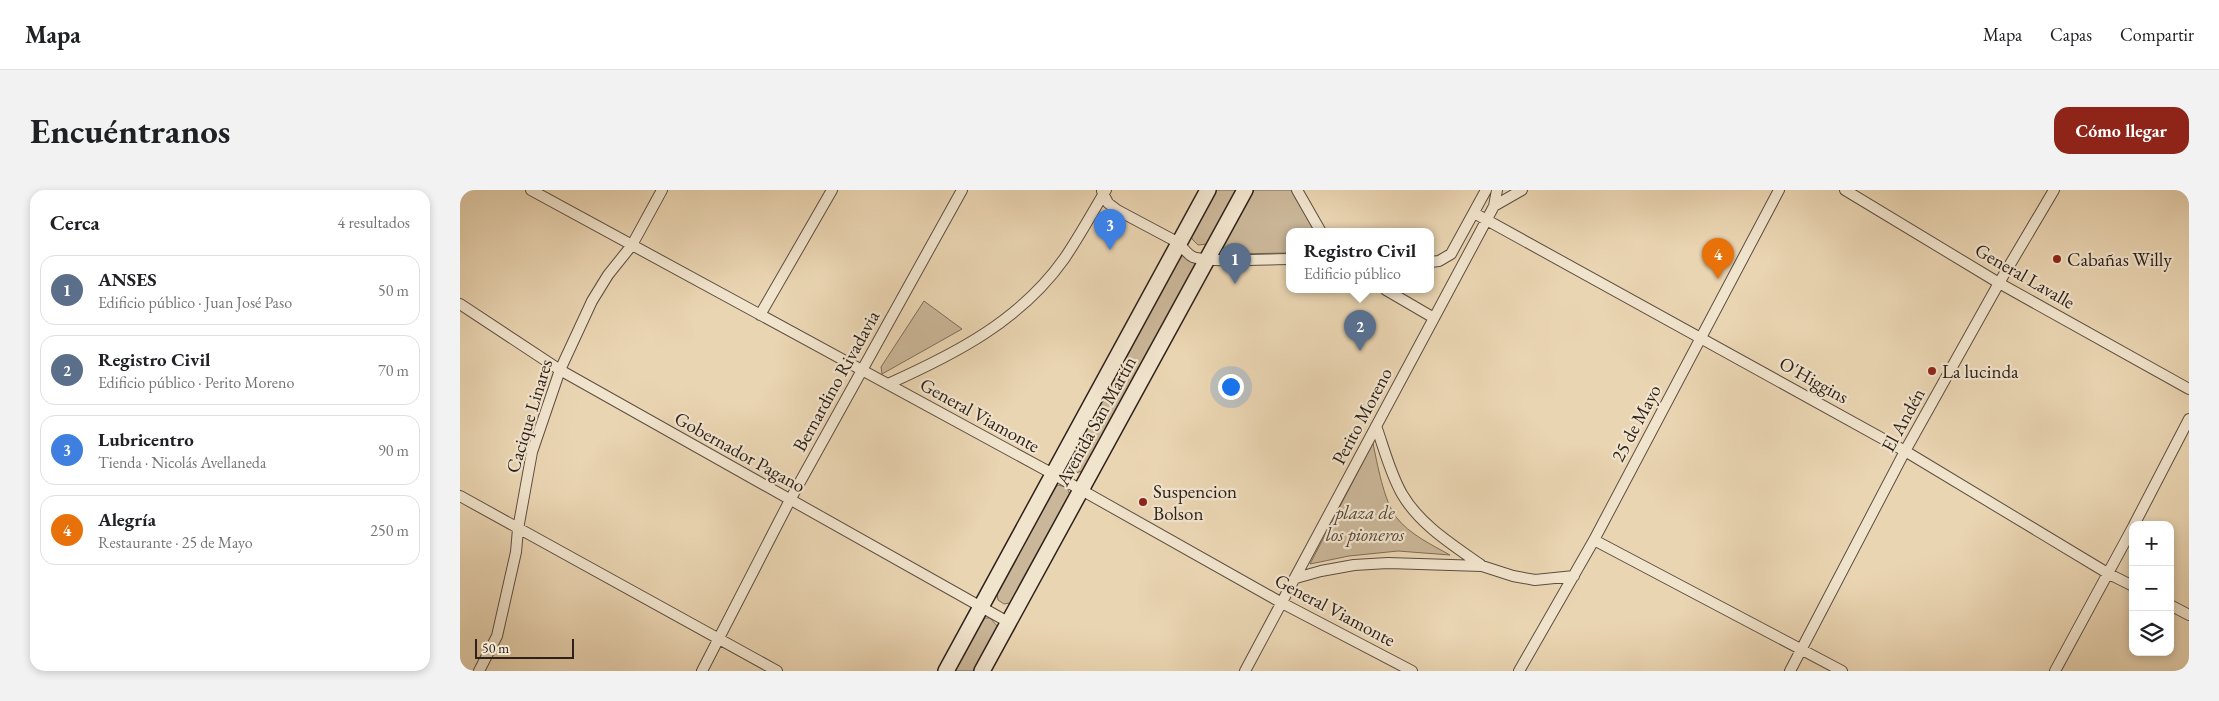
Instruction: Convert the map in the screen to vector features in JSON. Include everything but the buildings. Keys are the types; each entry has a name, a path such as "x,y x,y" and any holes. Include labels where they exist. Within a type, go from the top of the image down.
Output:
{"main road":[{"name":"Avenida San Martín","path":"946,671 1208,190"},
{"name":"Avenida San Martín","path":"982,671 1245,190"}],"street":[{"name":"General Viamonte","path":"531,190 1053,474 1282,603 1412,671"},
{"name":"Cacique Linares","path":"479,671 497,636 511,580 518,528 532,452 560,370 592,301 608,275 632,245 662,190"},
{"path":"760,314 832,190"},
{"name":"Bernardino Rivadavia","path":"702,671 790,500 962,190"},
{"path":"1298,190 1319,228"},
{"path":"1434,262 1439,261 1451,254 1486,190"},
{"name":"Perito Moreno","path":"1245,671 1488,220 1494,206 1497,190"},
{"path":"1494,206 1522,190"},
{"name":"25 de Mayo","path":"1519,671 1594,540 1779,190"},
{"name":"General Lavalle","path":"1845,190 1999,283 2189,389"},
{"name":"El Andén","path":"1790,671 1904,452 1999,283 2054,190"},
{"path":"1103,192 1108,203 1117,210 1179,243 1193,257 1207,259 1286,259"},
{"path":"888,384 958,352 986,335 1013,314 1063,260 1103,192"},
{"name":"O'Higgins","path":"1474,212 1904,452 2129,584"},
{"path":"1391,293 1434,318"},
{"name":"Gobernador Pagano","path":"460,304 560,370 1008,622"},
{"path":"2136,521 2189,419"},
{"path":"1376,426 1396,483 1403,496 1436,533 1482,566"},
{"path":"460,496 777,671"},
{"path":"2055,671 2129,534"},
{"path":"1594,540 1842,671"},
{"path":"1296,578 1354,565 1388,563 1482,566 1513,576 1535,580 1574,576"},
{"path":"2174,607 2189,615"}],"green space":[{"path":"1215,190 1240,190 1208,244 1198,245 1192,239 1191,234"},
{"path":"1254,190 1295,190 1317,228 1286,228 1286,253 1229,254 1223,248"},
{"path":"1181,254 1189,261 1198,264 1085,470 1076,473 1068,467 1068,463"},
{"path":"924,301 962,329 882,374 881,367"},
{"name":"plaza de los pioneros","path":"1373,443 1388,502 1396,517 1414,534 1450,555 1398,551 1349,556 1310,564"},
{"path":"1057,485 1066,488 1070,496 1015,599 1010,603 1004,604 998,600 998,589"},
{"path":"985,618 990,618 998,627 975,671 953,671 980,624"}],"place":[{"name":"Lubricentro","path":"1110,250"},
{"name":"Cabañas Willy","path":"2057,259"},
{"name":"Alegría","path":"1718,279"},
{"name":"ANSES","path":"1235,284"},
{"name":"Registro Civil","path":"1360,351"},
{"name":"La lucinda","path":"1932,371"},
{"name":"Suspencion Bolson","path":"1143,502"}]}
